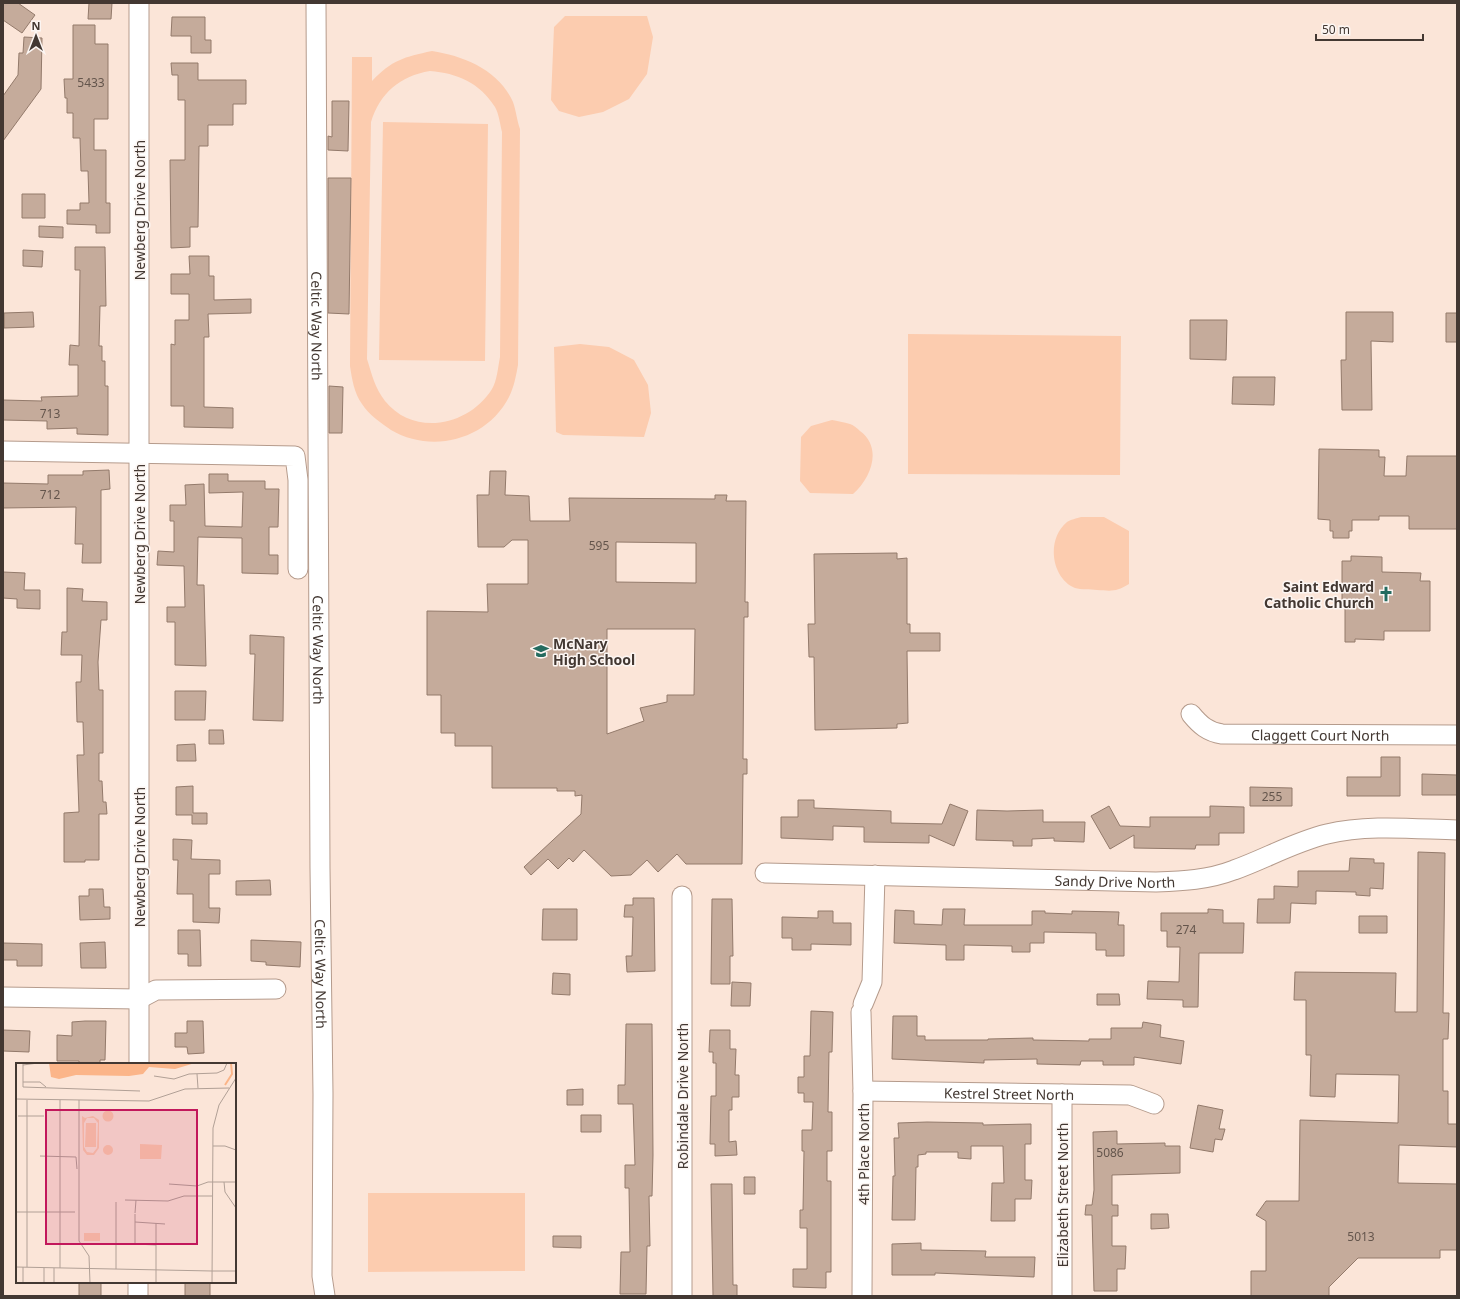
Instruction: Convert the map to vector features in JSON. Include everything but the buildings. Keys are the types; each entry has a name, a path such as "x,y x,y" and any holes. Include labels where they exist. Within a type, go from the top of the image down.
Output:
{"street":[{"name":"Newberg Drive North","path":"139,3 139,1063"},
{"name":"Celtic Way North","path":"316,3 320,860 323,1094 322,1276 325,1296"},
{"path":"3,451 139,452 295,456 298,480 298,569"},
{"name":"Claggett Court North","path":"1191,714 1212,733 1222,734 1457,735"},
{"name":"Sandy Drive North","path":"765,873 1156,882 1184,881 1202,879 1233,871 1306,840 1342,831 1457,830"},
{"name":"4th Place North","path":"862,1296 862,1008 872,982 875,875"},
{"name":"Robindale Drive North","path":"682,896 682,1296"},
{"path":"3,997 139,999 156,990 276,989"},
{"name":"Kestrel Street North","path":"863,1092 1130,1095 1154,1104"},
{"name":"Elizabeth Street North","path":"1062,1094 1062,1296"},
{"path":"138,1283 138,1296"}],"shaded area":[{"path":"565,16 647,16 653,37 647,74 629,99 603,112 579,117 559,111 551,100 554,27"},
{"path":"432,51 444,53 468,61 490,73 507,91 513,102 520,129 518,365 515,381 509,397 499,412 487,424 473,433 457,439 441,441 424,441 407,437 391,430 375,418 368,412 359,400 355,391 350,366 352,57 372,57 372,81 386,68 399,60","holes":["430,71 440,72 467,81 482,92 495,107 502,132 500,357 494,386 482,402 470,412 456,419 426,423 411,420 397,412 385,401 376,386 367,359 371,122 380,102 386,94 401,82 419,73"]},
{"path":"383,122 488,124 485,361 379,360"},
{"path":"908,334 1121,336 1120,475 908,474"},
{"path":"580,344 609,347 634,360 648,385 651,413 644,437 563,435 556,432 554,347"},
{"path":"832,420 848,423 854,426 867,438 871,446 873,454 869,472 865,480 853,494 810,493 800,481 801,437 811,426"},
{"path":"1081,517 1104,517 1129,531 1129,584 1121,588 1106,591 1080,589 1067,583 1061,576 1056,567 1054,558 1056,538 1060,529 1067,522"},
{"path":"368,1193 525,1193 525,1271 368,1272"}],"place":[{"name":"Saint Edward Catholic Church","path":"1386,594"},
{"name":"McNary High School","path":"541,651"}]}
